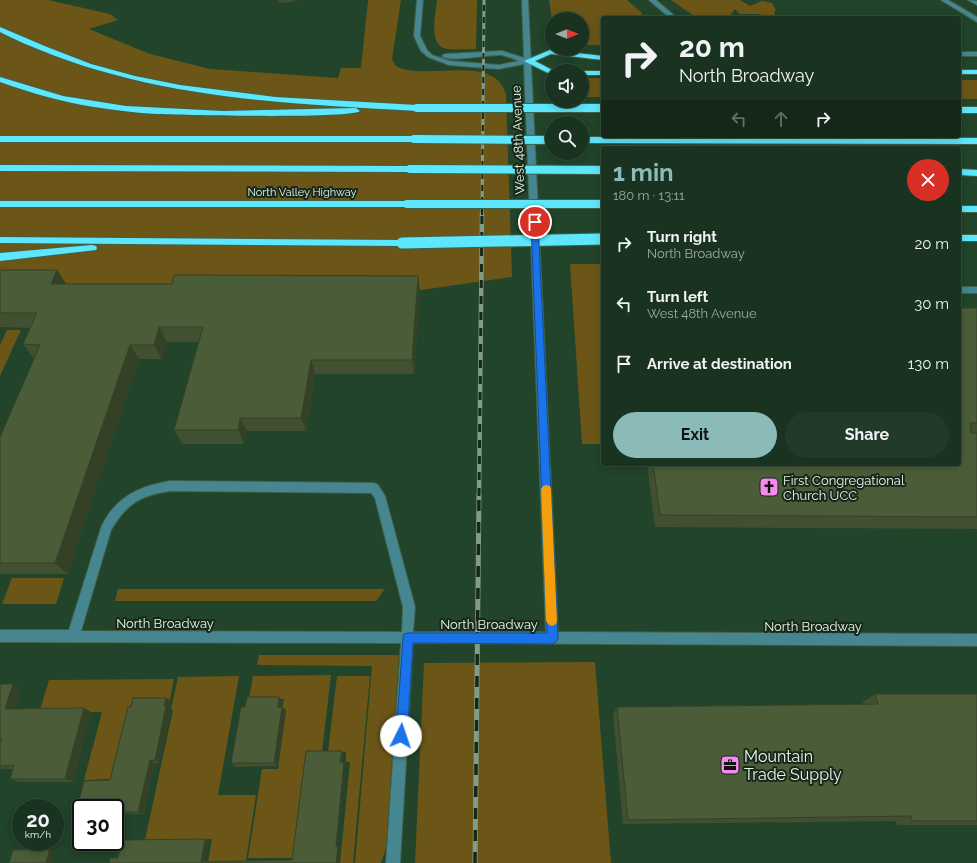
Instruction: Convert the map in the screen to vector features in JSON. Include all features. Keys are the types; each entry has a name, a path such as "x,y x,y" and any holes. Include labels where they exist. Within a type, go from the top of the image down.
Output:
{"highway":[{"path":"0,29 75,62 155,83 234,96 417,108"},
{"path":"528,61 550,52 601,58"},
{"path":"528,61 545,70"},
{"path":"961,72 977,72"},
{"path":"589,73 601,73"},
{"path":"0,79 59,98 103,106 157,112 207,114 335,112 417,108 601,108"},
{"path":"961,110 977,110"},
{"path":"0,139 545,140"},
{"path":"589,140 977,141"},
{"path":"0,168 601,170"},
{"path":"961,172 977,172"},
{"name":"North Valley Highway","path":"0,204 601,204"},
{"path":"961,209 977,209"},
{"path":"961,238 977,238"},
{"path":"0,240 402,243 601,239"},
{"path":"0,257 157,241"}],"street":[{"path":"420,0 417,36 424,51 438,60 499,67 528,61"},
{"name":"West 48th Avenue","path":"525,0 552,638"},
{"path":"652,0 672,16"},
{"path":"944,0 977,20"},
{"path":"971,0 977,3"},
{"path":"424,51 441,56 452,57 502,53 528,61"},
{"path":"961,54 977,54"},
{"path":"961,290 977,290"},
{"path":"73,637 106,528 114,514 125,502 139,493 155,488 185,486 374,488 380,496 409,607 393,863"},
{"name":"North Broadway","path":"0,636 977,640"}],"shaded area":[{"path":"0,0 48,0 110,14 118,20 89,29 150,54 210,69 338,78 341,68 361,68 368,0 401,0 392,59 396,66 408,70 457,70 488,74 499,81 506,94 512,277 421,290 180,288 0,284"},
{"path":"437,0 477,0 476,49 448,49 441,47 437,42 434,29"},
{"path":"549,0 627,0 642,13 641,16 601,16 601,46 589,45 589,12 551,12"},
{"path":"671,0 740,0 750,6 762,1 772,3 776,11 774,11 775,16 740,14 735,9 731,14 732,16 694,16"},
{"path":"589,78 601,78 601,97 589,97"},
{"path":"961,80 977,80 977,99 961,99"},
{"path":"570,264 601,264 601,444 582,444"},
{"path":"7,330 21,330 0,376 0,345"},
{"path":"12,578 64,578 56,604 2,604"},
{"path":"118,589 385,589 376,601 115,601"},
{"path":"259,655 399,655 386,848 381,863 355,863 372,666 257,665"},
{"path":"595,662 611,863 415,863 424,663"},
{"path":"331,675 322,752 293,858 248,858 262,769 278,769 286,709 282,709 284,699 249,699 253,676"},
{"path":"239,676 218,795 256,795 246,861 208,862 212,839 145,840 173,710 171,709 178,677"},
{"path":"337,676 370,676 353,863 340,863 350,762 346,762 346,752 328,752"},
{"path":"174,679 170,700 132,701 112,779 84,780 102,712 39,713 49,680"}],"building":[{"path":"0,270 57,270 51,284 172,284 174,275 418,276 412,360 311,360 301,418 240,418 238,430 174,430 203,327 159,327 154,345 130,345 55,563 0,563 0,437 40,345 23,344 37,313 0,313"},
{"path":"961,308 977,308 977,423 970,423 971,433 977,433 977,517 660,515 653,466 961,466"},
{"path":"0,684 13,684 5,709 84,708 65,779 10,779 14,765 0,766 0,743 2,738 0,738"},
{"path":"875,694 977,694 977,821 912,821 911,816 628,820 617,707 878,704"},
{"path":"247,697 279,697 278,707 282,707 274,763 231,763 241,707 245,707"},
{"path":"133,698 166,698 164,706 166,706 155,760 150,760 138,812 124,812 124,799 79,799 84,781 110,780 128,707 131,707"},
{"path":"306,751 342,751 340,762 344,762 336,846 338,846 336,863 109,863 110,858 118,858 120,851 124,851 124,840 205,839 201,862 292,860"},
{"path":"13,851 49,851 46,863 9,863"}],"railway":[{"path":"482,215 484,0"},
{"path":"479,496 482,214"},
{"path":"475,863 479,495"}],"slow traffic":[{"path":"546,489 552,621"}],"place":[{"name":"First Congregational Church UCC","path":"769,487"},
{"name":"Mountain Trade Supply","path":"730,765"}],"route":[{"path":"401,736 408,638 552,638 535,222"}]}
